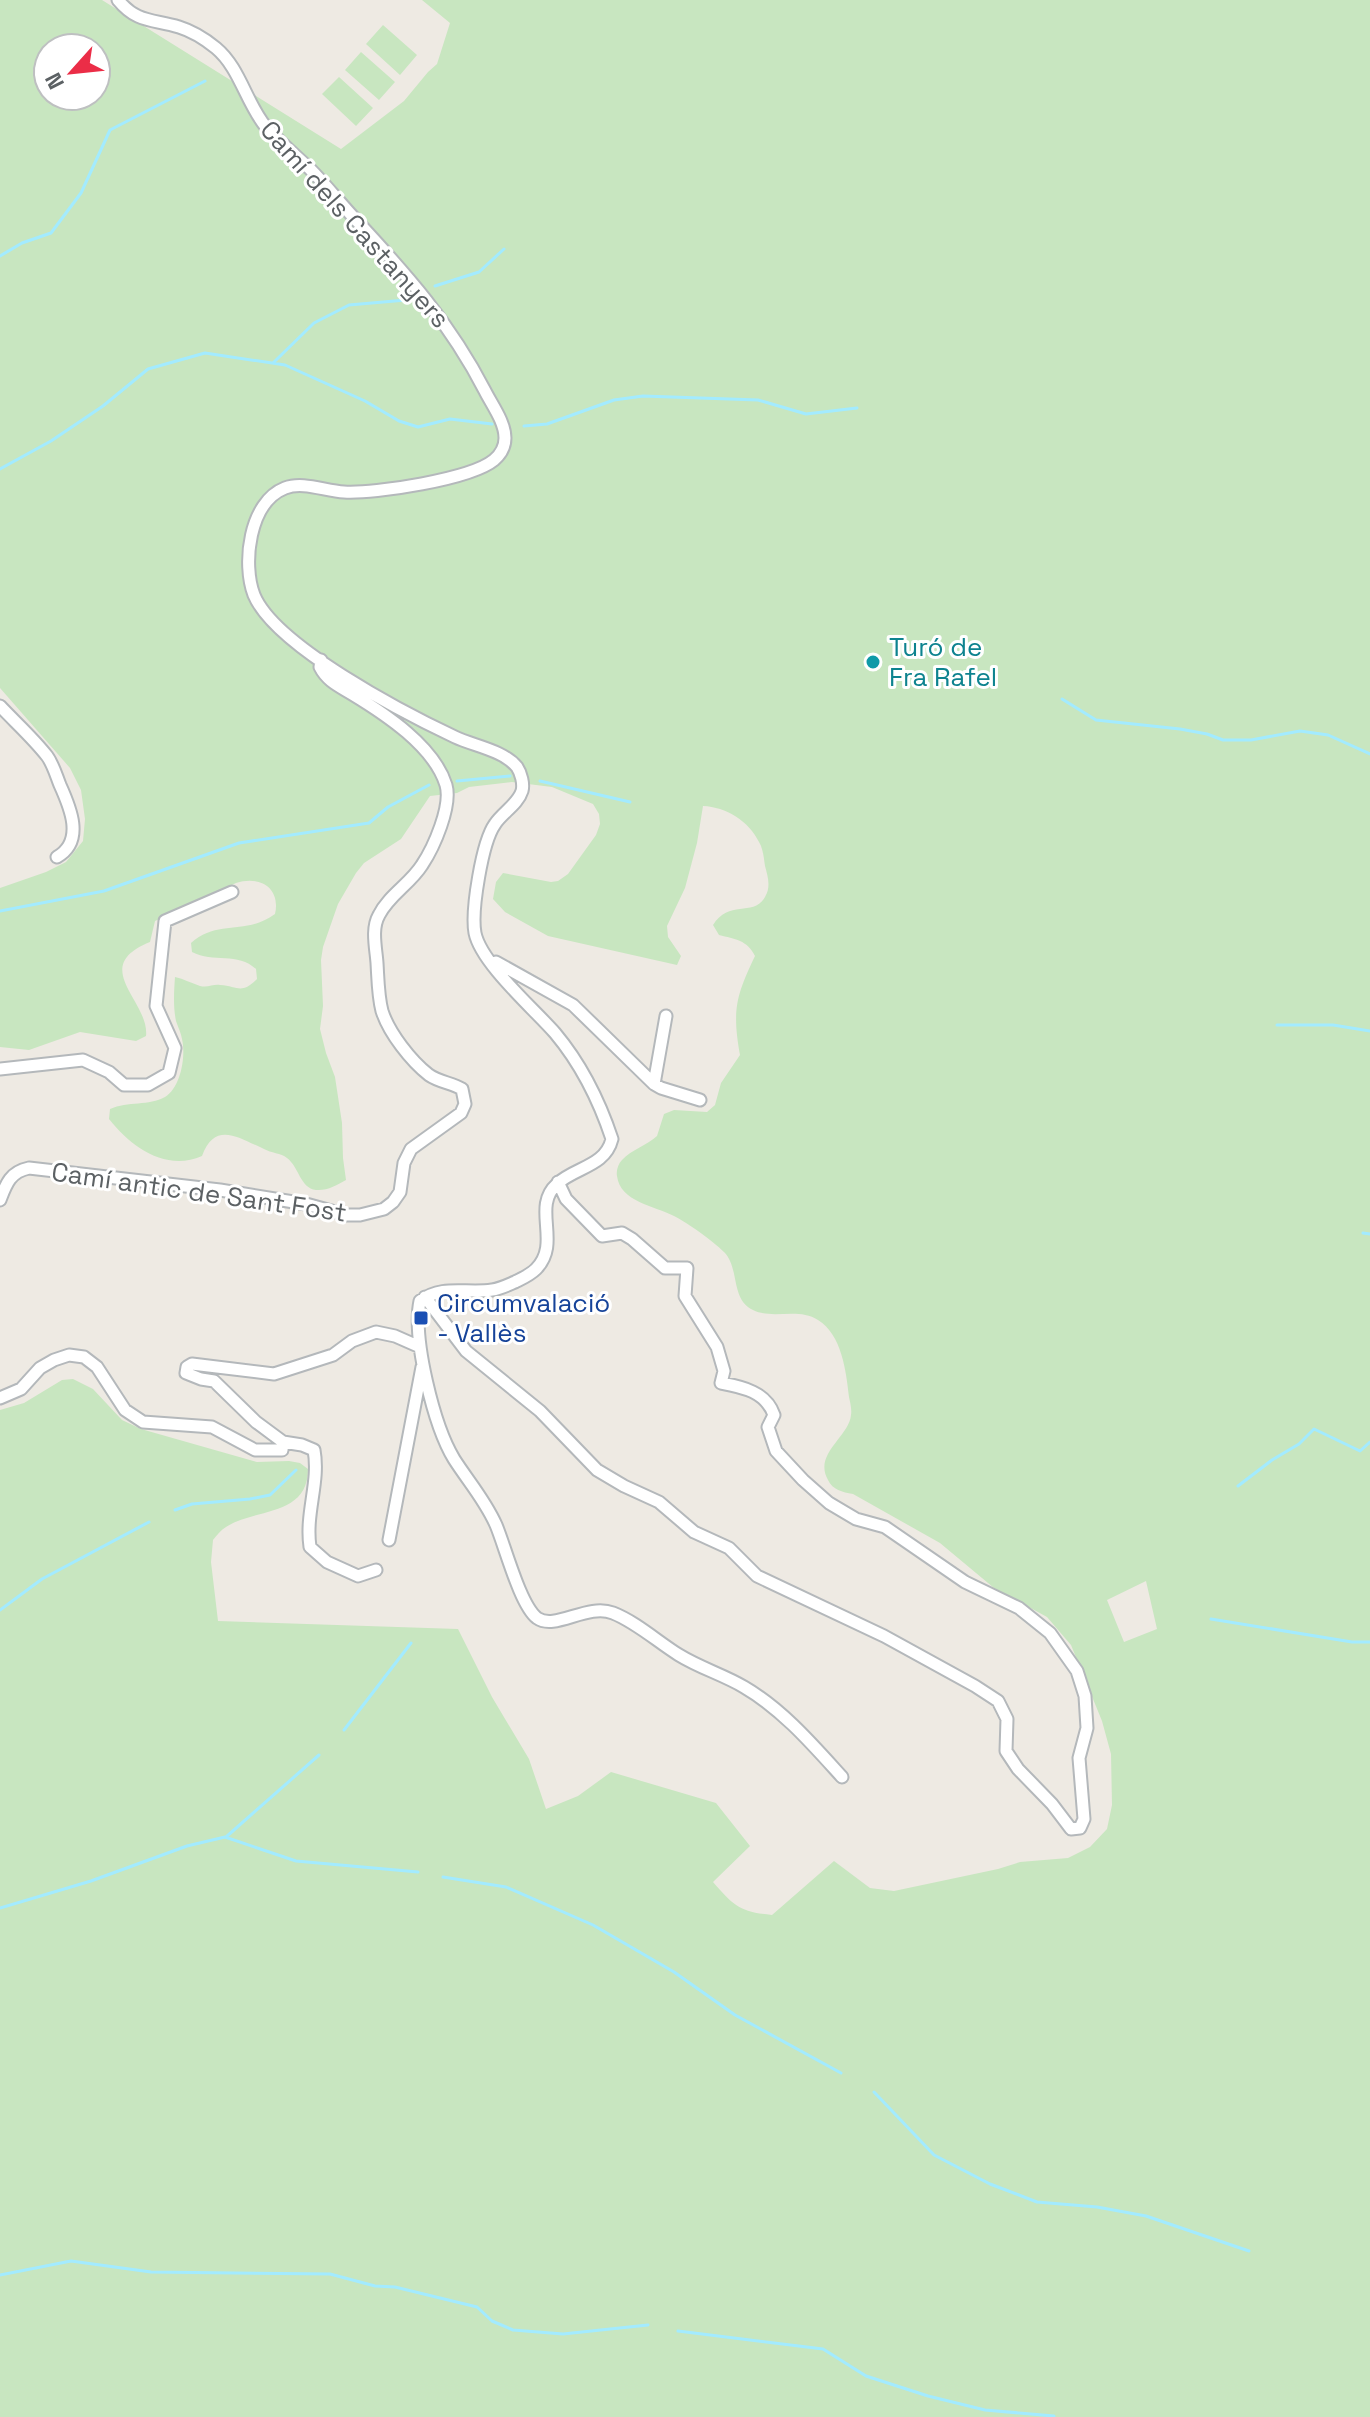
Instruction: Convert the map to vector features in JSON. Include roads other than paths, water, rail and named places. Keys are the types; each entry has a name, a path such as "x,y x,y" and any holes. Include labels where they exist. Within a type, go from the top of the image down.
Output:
{"street":[{"name":"Camí dels Castanyers","path":"118,0 131,14 185,28 220,51 229,61 252,108 264,124 395,261 448,326 501,421 506,436 503,450 492,462 477,470 421,484 365,492 295,485 280,489 267,500 259,513 251,544 249,571 252,588 263,612 279,630 321,660 425,723 505,757 519,769 522,793 492,827 483,852 475,932 488,958"},
{"name":"Camí antic de Sant Fost","path":"0,1200 8,1181 16,1172 37,1168 220,1190 306,1204 346,1215 373,1213 384,1209 400,1192 404,1163 411,1149 461,1113 465,1104 462,1089 429,1074 412,1058 387,1022 378,987 375,938 375,926 386,903 422,866 445,810 448,799 446,787 435,764 409,735 381,713 332,683 320,667 321,660"},
{"path":"0,706 48,758 71,808 71,845 57,857"},
{"path":"0,1069 83,1060 109,1072 124,1085 148,1085 169,1073 175,1048 156,1006 165,921 232,892"},
{"path":"488,958 573,1005 654,1084 700,1100"},
{"path":"488,958 556,1035 585,1075 612,1139 598,1161 558,1182 548,1195 545,1209 549,1246 544,1259 532,1274 493,1290 441,1291 420,1301 420,1347 442,1434 453,1458 494,1521 510,1566 536,1617 546,1622 587,1611 615,1613 683,1657 744,1687 766,1702 842,1777"},
{"path":"654,1084 666,1016"},
{"path":"425,1297 466,1351 540,1411 597,1470 659,1502 694,1532 729,1548 757,1576 884,1636 998,1701 1007,1719 1006,1751 1071,1829 1080,1828 1084,1819 1079,1758 1087,1728 1085,1696 1077,1671 1050,1633 1019,1608 965,1582 885,1527 856,1519 829,1503 803,1480 776,1451 768,1427 774,1415 770,1404 747,1388 721,1383 724,1371 717,1347 685,1296 687,1268 665,1268 622,1233 602,1236 571,1206 558,1182"},
{"path":"376,1570 358,1576 327,1562 310,1547 307,1526 317,1466 314,1450 283,1442 256,1422 214,1381 186,1373 187,1367 192,1364 274,1374 333,1355 352,1341 376,1332 420,1347"},
{"path":"0,1398 21,1389 40,1368 54,1360 69,1355 84,1357 97,1367 125,1410 143,1422 212,1427 255,1450 282,1450 283,1442"},
{"path":"389,1540 423,1363"}],"waterway":[{"path":"0,256 22,243 51,233 81,193 110,130 205,81"},
{"path":"435,286 479,272 504,249"},
{"path":"274,362 314,323 349,305 406,300"},
{"path":"0,469 51,441 103,406 148,369 205,353 285,365 365,401 399,421 418,427 450,419 492,424"},
{"path":"524,426 547,424 614,400 643,396 758,400 806,414 857,408"},
{"path":"1062,699 1096,720 1180,729 1223,740 1251,740 1300,731 1328,735 1370,754"},
{"path":"457,781 510,776"},
{"path":"540,781 630,802"},
{"path":"0,911 104,891 239,843 369,823 388,807 429,785"},
{"path":"1277,1025 1333,1025 1370,1031"},
{"path":"1363,1233 1370,1234"},
{"path":"1238,1486 1299,1444 1314,1429 1360,1451 1370,1442"},
{"path":"175,1510 192,1504 270,1495 296,1470"},
{"path":"0,1610 42,1579 149,1522"},
{"path":"1211,1619 1352,1642 1370,1642"},
{"path":"344,1730 411,1643"},
{"path":"226,1837 319,1755"},
{"path":"0,1908 91,1881 187,1846 225,1837 296,1861 418,1872"},
{"path":"443,1877 506,1887 593,1925 674,1972 735,2015 841,2073"},
{"path":"874,2092 934,2155 990,2184 1037,2202 1097,2207 1146,2216 1249,2251"},
{"path":"0,2275 71,2261 151,2272 330,2274 477,2307 492,2321 513,2330 563,2334 648,2325"},
{"path":"678,2331 823,2349 866,2376 928,2396 985,2410 1054,2416"}],"place":[{"name":"Turó de Fra Rafel","path":"873,662"},
{"name":"Circumvalació - Vallès","path":"421,1318"}]}
